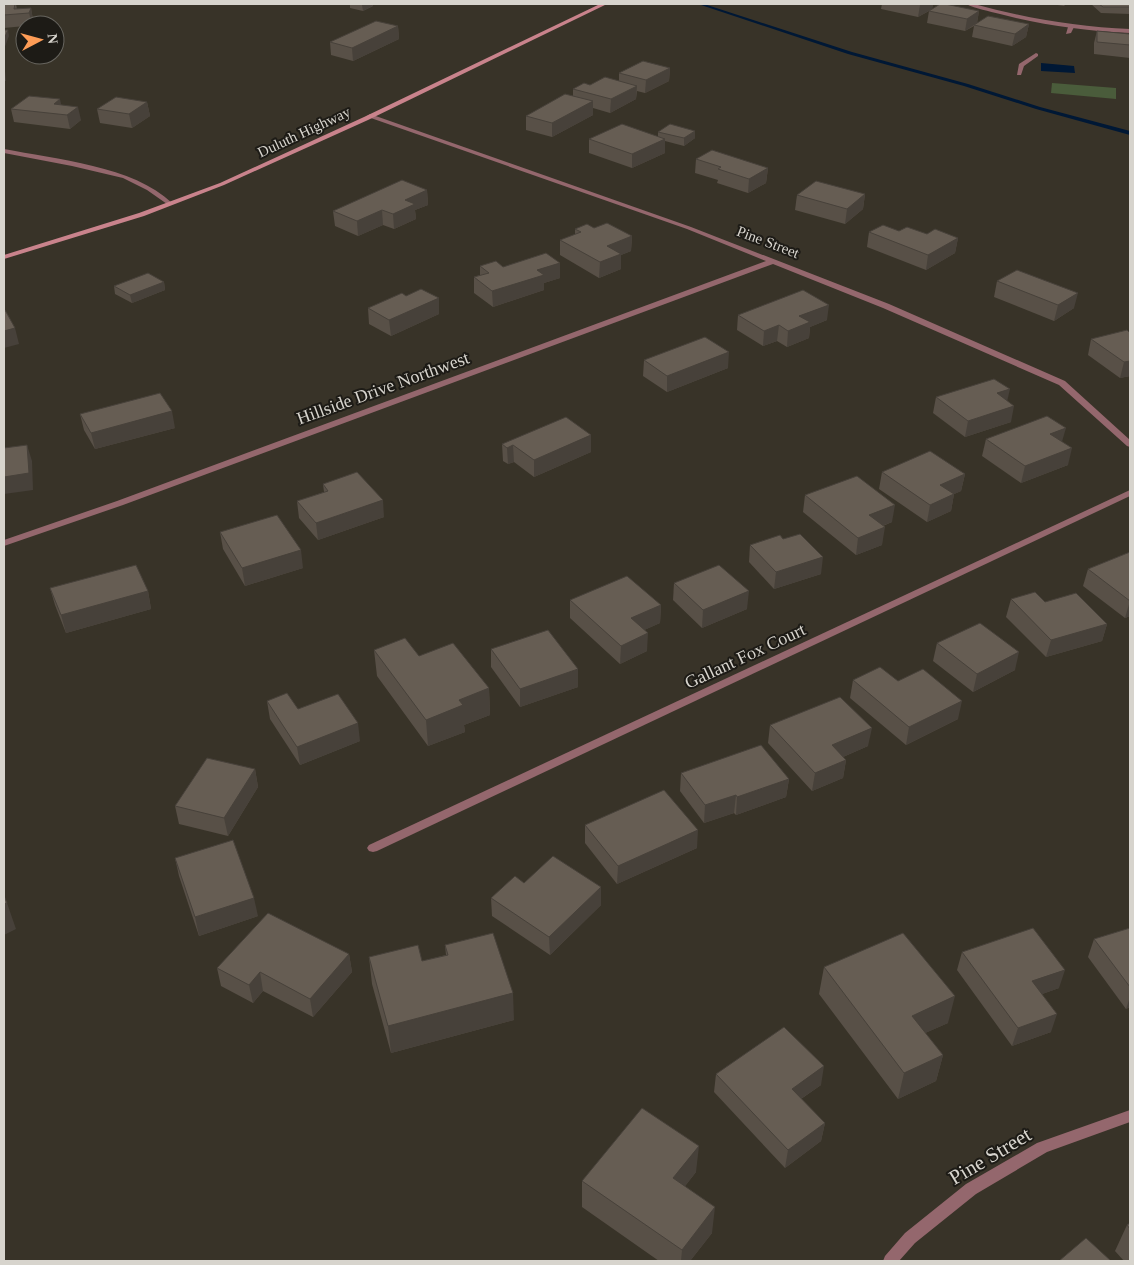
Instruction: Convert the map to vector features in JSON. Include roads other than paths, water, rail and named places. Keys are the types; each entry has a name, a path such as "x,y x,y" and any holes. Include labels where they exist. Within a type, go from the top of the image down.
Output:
{"main road":[{"name":"Duluth Highway","path":"4,257 73,236 220,184 370,116 604,4"}],"street":[{"path":"969,4 1014,17 1071,27 1130,30"},
{"path":"1068,33 1071,27"},
{"path":"1019,74 1021,65 1036,55"},
{"name":"Pine Street","path":"370,116 680,225 886,306 1062,383 1130,444"},
{"path":"4,152 125,176 169,203"},
{"name":"Hillside Drive Northwest","path":"4,543 120,503 773,261"},
{"name":"Gallant Fox Court","path":"373,848 1130,493"},
{"name":"Pine Street","path":"890,1261 910,1238 971,1189 1042,1148 1130,1116"}],"water":[{"path":"1041,63 1074,66 1075,73 1041,71"}],"waterway":[{"path":"700,4 850,53 1130,133"}]}
